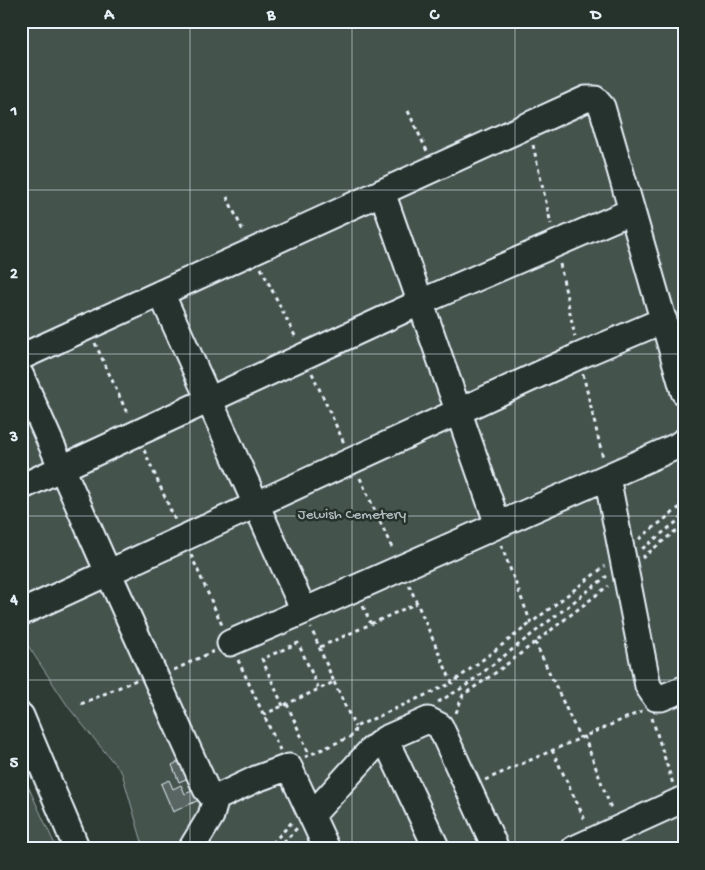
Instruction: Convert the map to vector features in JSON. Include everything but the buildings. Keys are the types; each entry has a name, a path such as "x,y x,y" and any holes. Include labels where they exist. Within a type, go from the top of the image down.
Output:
{"street":[{"path":"21,357 586,99 595,100 602,107 684,392"},
{"path":"382,192 498,525"},
{"path":"21,487 421,302 632,210"},
{"path":"161,294 304,611"},
{"path":"25,611 579,356 664,320"},
{"path":"21,376 206,788 216,798"},
{"path":"230,643 607,478 684,442"},
{"path":"607,478 652,703 684,688"},
{"path":"310,810 385,739 428,720 436,714 496,849"},
{"path":"21,716 77,849"},
{"path":"385,739 436,849"},
{"path":"191,849 211,816 216,798 299,761 310,810 327,849"},
{"path":"584,844 681,800"}],"path":[{"path":"408,112 436,167"},
{"path":"528,125 607,478"},
{"path":"88,327 263,715 299,761"},
{"path":"436,714 456,713 463,695 535,642 624,563 684,504"},
{"path":"436,714 464,687 684,516"},
{"path":"498,525 499,540 531,623 684,524"},
{"path":"319,647 417,603"},
{"path":"304,611 355,727"},
{"path":"535,642 580,738"},
{"path":"81,704 230,643"},
{"path":"299,761 285,705 262,659 298,643 319,689"},
{"path":"263,715 334,682"},
{"path":"468,788 580,738 652,703 681,800"},
{"path":"584,736 618,829"},
{"path":"552,750 584,844"},
{"path":"267,849 310,810"}],"green space":[{"name":"Jewish Cemetery","path":"21,21 684,21 684,849 144,849 122,773 69,708 21,635"},
{"path":"21,771 57,849 21,849"}]}
